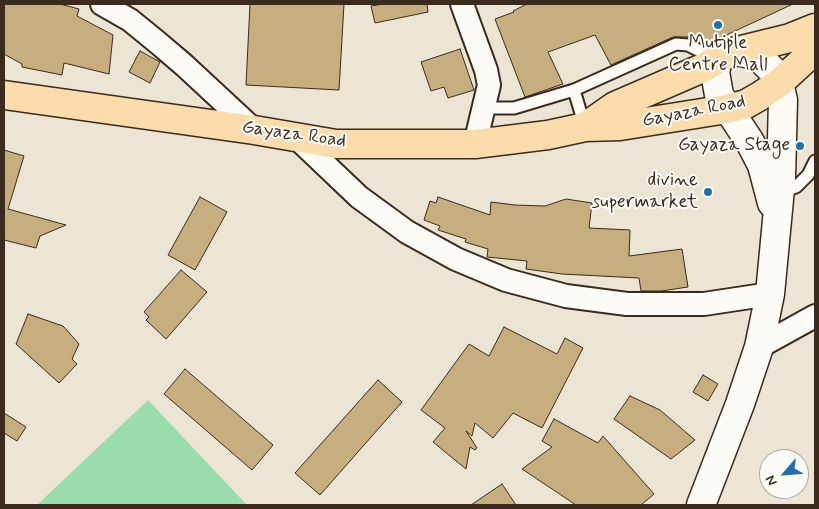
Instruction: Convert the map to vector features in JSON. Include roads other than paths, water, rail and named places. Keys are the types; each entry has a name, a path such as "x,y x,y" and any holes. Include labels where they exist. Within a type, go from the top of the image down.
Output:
{"main road":[{"name":"Gayaza Road","path":"585,127 615,106 689,74 727,55 790,38 815,28"},
{"name":"Gayaza Road","path":"4,95 254,130 336,144 475,144 541,136 585,127 620,126 727,109 746,104 779,83 815,50"}],"street":[{"path":"102,4 133,12 184,64 254,130"},
{"path":"462,4 490,85 475,144"},
{"path":"701,505 740,404 759,347 770,294 777,224 780,193 783,100 779,83 773,72 763,61 754,55 727,55 715,72 719,95 750,142 762,165 777,224"},
{"path":"297,138 358,197 407,232 456,259 506,280 566,296 627,304 704,304 770,294"},
{"path":"759,347 815,316"}],"lane":[{"path":"483,108 514,108 574,90 676,44 688,45 727,55"},
{"path":"574,90 585,127"},
{"path":"780,193 796,187 808,175 815,161"}],"place":[{"name":"Mutiple Centre Mall","path":"718,25"},
{"name":"Gayaza Stage","path":"800,146"},
{"name":"divine supermarket","path":"708,192"}]}
